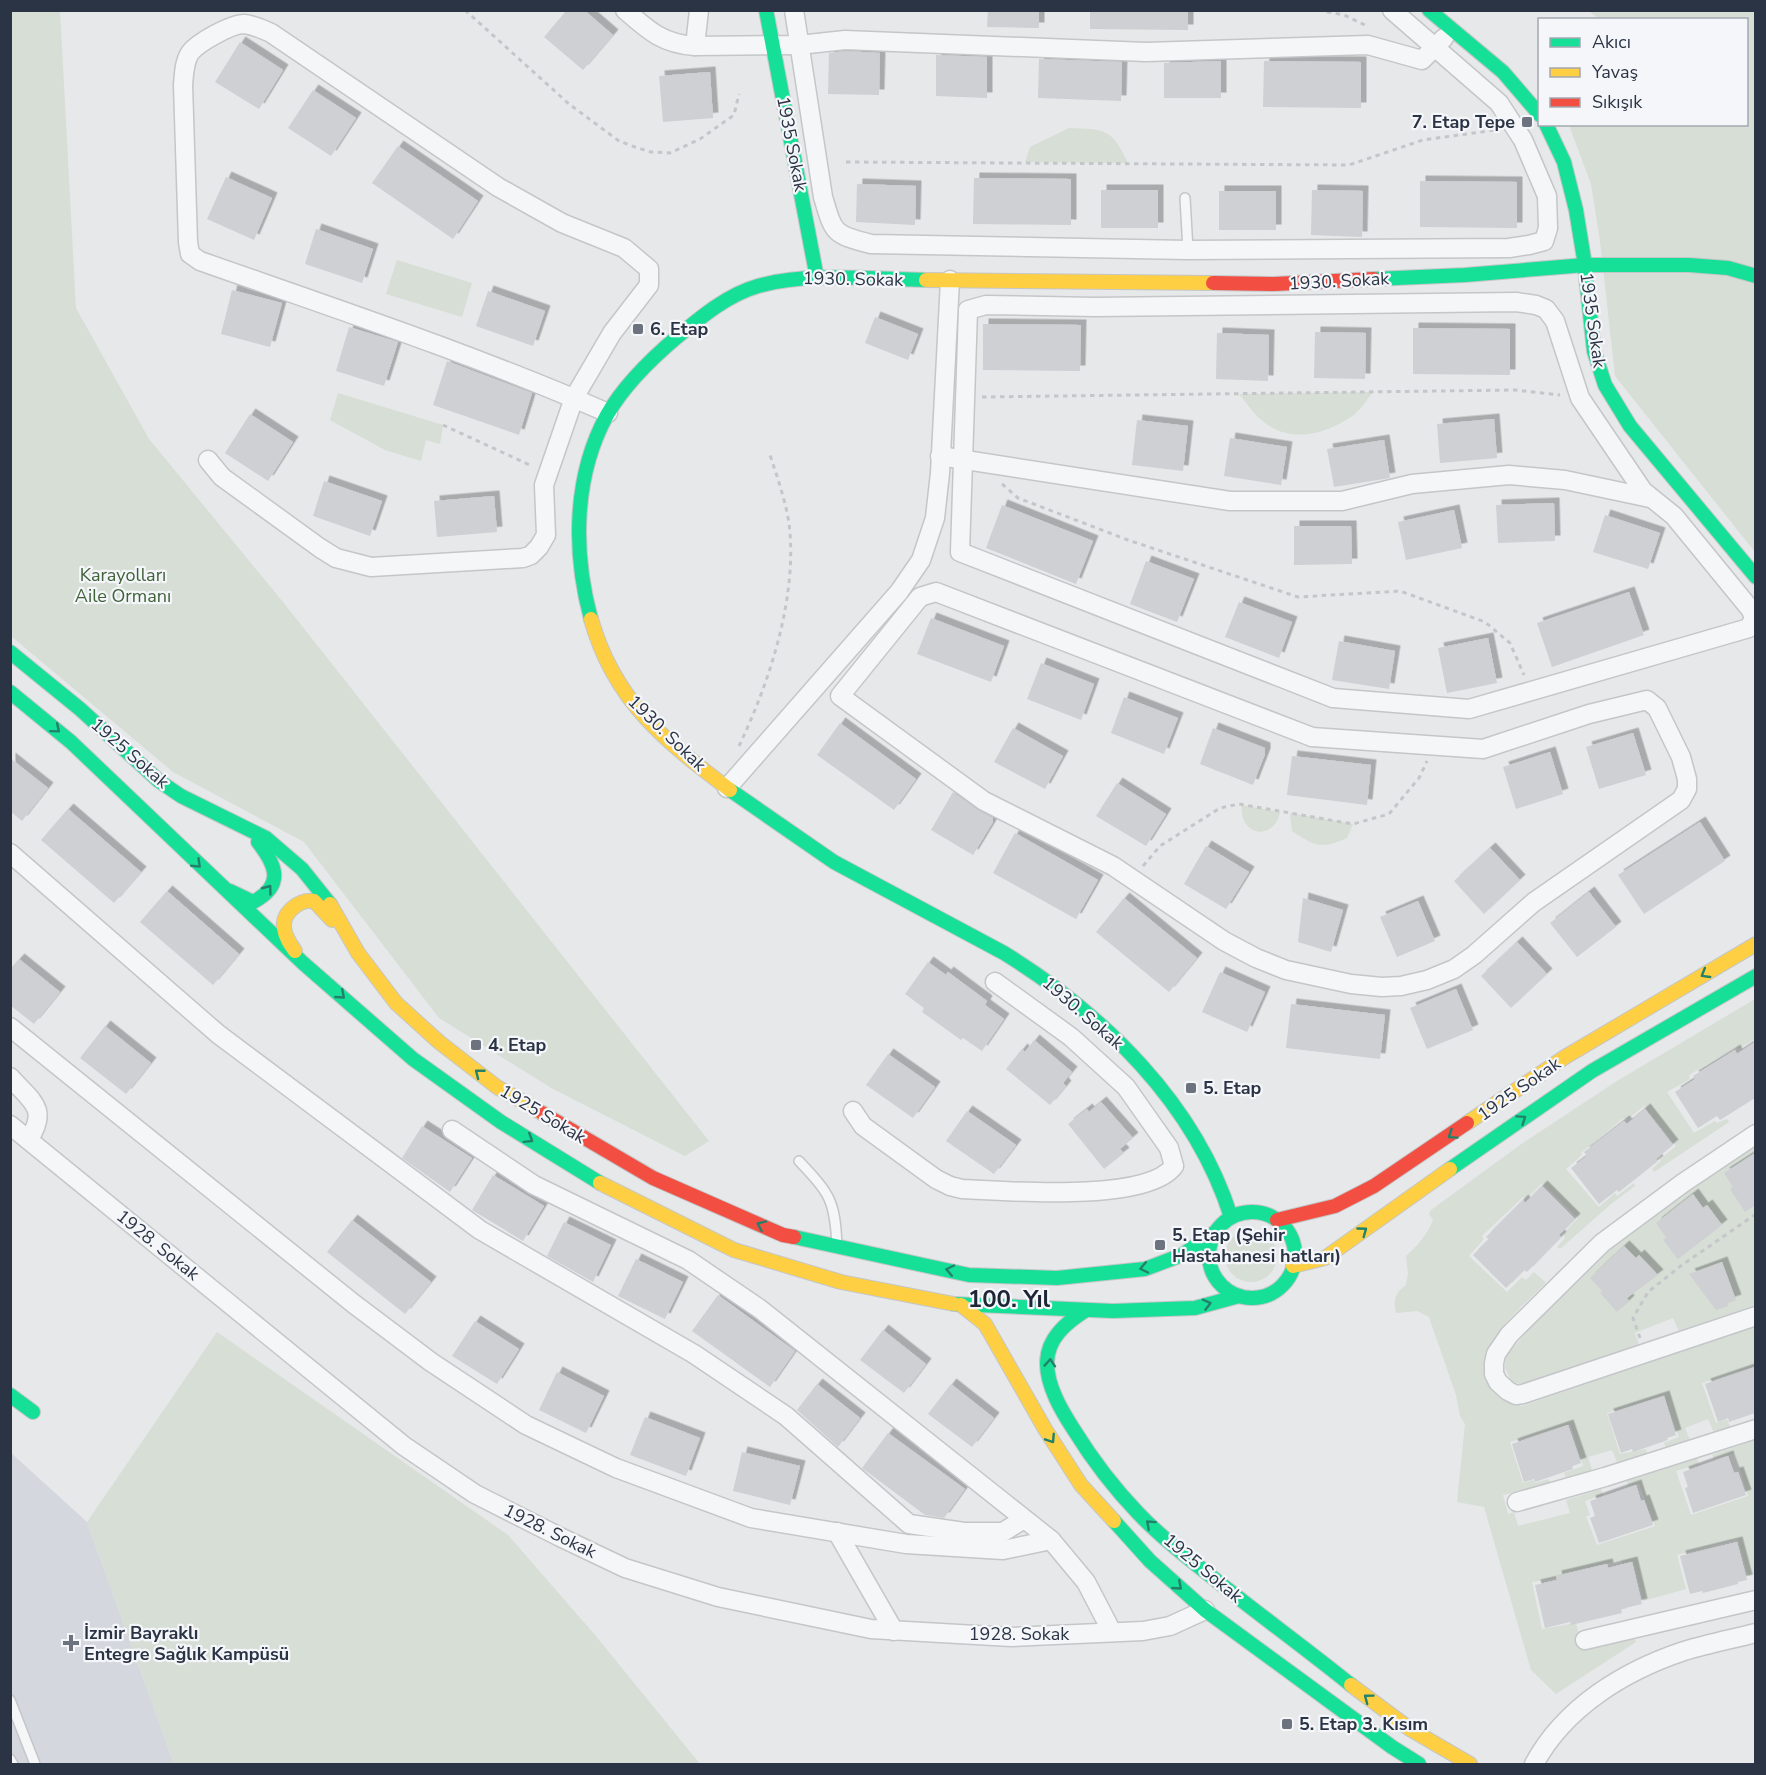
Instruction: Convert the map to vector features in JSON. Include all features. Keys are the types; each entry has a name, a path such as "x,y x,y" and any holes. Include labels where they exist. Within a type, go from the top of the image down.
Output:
{"main road":[{"name":"1935 Sokak","path":"766,10 817,278"},
{"path":"1429,10 1523,94 1538,114"},
{"name":"1935 Sokak","path":"1547,126 1563,159 1585,266 1594,352 1602,380 1630,426 1755,577"},
{"name":"1930. Sokak","path":"1230,1217 1210,1162 1179,1115 1139,1064 1090,1015 1058,988 989,943 830,859 727,788 681,752 638,710 614,677 598,640 585,591 579,540 579,499 590,456 608,413 624,391 656,356 695,321 742,292 792,278 1274,284 1465,275 1585,266 1689,265 1728,268 1755,276"},
{"name":"1925 Sokak","path":"10,652 80,709 159,781 181,796 266,838 302,870 336,911 358,953 396,1003 439,1042 497,1087 653,1178 783,1235 969,1275 1057,1278 1145,1269 1182,1255 1214,1233"},
{"name":"1925 Sokak","path":"10,692 71,742 303,963 413,1059 501,1122 608,1188 734,1250 842,1282 961,1305 1086,1310 1195,1308 1239,1296"},
{"path":"219,816 256,840 268,853 277,874 266,893 253,902 219,885"},
{"path":"303,963 287,939 284,920 288,912 305,900 314,902 328,916 358,953"},
{"name":"1925 Sokak","path":"1277,1220 1335,1206 1374,1186 1565,1057 1755,944"},
{"name":"1925 Sokak","path":"1293,1266 1325,1258 1592,1071 1755,976"},
{"path":"1242,1212 1266,1214 1277,1220 1287,1229 1295,1254 1288,1279 1272,1292 1253,1298 1239,1296 1228,1291 1218,1282 1208,1258 1209,1245 1214,1233 1230,1217 1242,1212"},
{"name":"1925 Sokak","path":"961,1305 985,1324 1045,1429 1081,1485 1150,1561 1205,1610 1392,1747 1419,1764"},
{"name":"1925 Sokak","path":"1086,1310 1066,1323 1054,1340 1047,1362 1051,1388 1060,1407 1092,1456 1138,1513 1246,1605 1407,1727 1455,1758 1470,1764"},
{"path":"10,1395 33,1412"}],"street":[{"path":"625,10 652,33 663,39 679,45 695,46 799,45 845,40 1146,52 1368,45 1422,60 1452,29"},
{"path":"695,46 699,10"},
{"path":"794,10 822,197 831,226 840,235 871,244 1188,250 1509,248 1529,246 1544,241 1548,228 1547,196 1515,127 1499,103 1392,10"},
{"path":"208,460 222,477 336,558 371,567 523,558 531,555 546,535 544,484 574,398 612,333 649,285 649,269 624,248 562,223 498,187 271,33 254,25 241,24 197,46 189,55 183,85 190,254 200,261 479,360 574,398 608,413"},
{"path":"727,788 899,592 921,560 935,518 951,279"},
{"path":"1516,302 1536,305 1546,309 1555,321 1580,398 1643,491 1674,516 1751,610 1754,618 1749,628 1469,709 1333,698 960,552 968,310 986,305 1095,307 1516,302"},
{"path":"940,456 1230,501 1342,501 1412,484 1509,475 1565,480 1650,498"},
{"path":"822,680 840,696 984,801 1113,866 1224,941 1256,958 1286,970 1351,984 1401,986 1427,980 1454,969 1474,955 1534,902 1681,800 1687,789 1687,779 1680,758 1657,708 1647,700 1589,714 1482,749 1312,737 936,592 920,597 840,696"},
{"path":"10,853 218,1034 471,1223 694,1354 786,1416 909,1524 964,1532 1004,1532 1024,1519"},
{"path":"853,1111 863,1126 927,1172 950,1186 962,1189 1073,1193 1127,1186 1148,1181 1170,1171 1173,1166 1169,1148 1126,1087 1071,1037 995,982"},
{"path":"1071,1037 1090,1015"},
{"path":"10,1027 354,1304 431,1362 526,1425 616,1468 751,1518 906,1544 1003,1550 1051,1540"},
{"path":"10,1077 38,1110 40,1119 29,1139"},
{"name":"1928. Sokak","path":"10,1125 404,1446 475,1494 626,1568 718,1597 795,1615 894,1631 1011,1637 1143,1631 1170,1626 1205,1610"},
{"path":"452,1130 534,1185 688,1260 760,1309 1051,1540 1086,1582 1112,1632"},
{"path":"1755,1134 1683,1183 1602,1243 1509,1335 1496,1354 1494,1374 1498,1382 1508,1391 1516,1395 1523,1394 1755,1316"},
{"path":"1517,1502 1605,1478 1755,1429"},
{"path":"837,1532 894,1631"},
{"path":"1585,1640 1755,1600"},
{"path":"1534,1764 1564,1722 1603,1689 1685,1651 1755,1633"}],"lane":[{"path":"1185,198 1188,250"},
{"path":"799,1161 819,1182 831,1201 836,1218 837,1246"},
{"path":"10,1700 35,1764"},
{"path":"10,1759 13,1764"}],"path":[{"path":"465,10 569,104 619,141 651,152 670,153 700,139 734,115 739,94"},
{"path":"846,162 1349,165 1423,140 1515,127"},
{"path":"965,397 1515,390 1580,398"},
{"path":"443,425 547,473"},
{"path":"736,752 758,705 773,657 789,576 789,525 785,503 769,453"},
{"path":"1002,483 1018,498 1128,540 1298,597 1400,591 1485,622 1510,643 1531,690"},
{"path":"1131,879 1160,846 1220,808 1239,804 1353,824 1389,814 1419,778 1434,746"},
{"path":"1646,1354 1633,1318 1648,1292 1755,1214"}],"shaded area":[{"name":"İzmir Bayraklı Entegre Sağlık Kampüsü","path":"10,1452 87,1522 174,1764 11,1764"}],"green space":[{"name":"Karayolları Aile Ormanı","path":"10,11 60,11 76,308 149,439 283,602 709,1141 685,1156 553,1089 439,1018 304,842 173,772 11,636"},
{"path":"1589,11 1755,11 1755,552 1615,376 1600,241 1591,184 1570,128 1571,126 1748,126 1748,18 1598,18"},
{"path":"1069,128 1092,129 1106,133 1117,143 1128,163 1025,162 1030,147"},
{"path":"397,260 472,283 462,317 386,294"},
{"path":"1373,392 1358,412 1345,421 1322,431 1298,435 1275,429 1264,422 1239,394"},
{"path":"338,393 443,425 440,444 426,440 421,461 385,450 330,420"},
{"path":"1241,805 1280,812 1272,827 1262,832 1256,831 1245,822"},
{"path":"1290,813 1353,824 1347,838 1331,844 1318,845 1292,831"},
{"path":"1755,999 1755,1039 1738,1049 1736,1047 1689,1075 1690,1079 1667,1092 1694,1133 1715,1121 1717,1123 1727,1119 1729,1122 1654,1172 1652,1169 1661,1161 1660,1159 1676,1146 1644,1106 1628,1119 1622,1119 1581,1153 1582,1155 1566,1169 1599,1207 1615,1193 1617,1196 1634,1183 1635,1186 1560,1249 1557,1247 1565,1238 1563,1234 1578,1218 1542,1183 1526,1199 1523,1197 1482,1236 1484,1239 1469,1256 1507,1292 1522,1277 1526,1280 1534,1272 1546,1283 1502,1328 1486,1356 1484,1370 1489,1385 1506,1400 1522,1406 1755,1326 1755,1366 1702,1383 1716,1423 1727,1419 1730,1427 1714,1433 1708,1419 1685,1428 1690,1440 1666,1448 1664,1443 1679,1437 1664,1395 1607,1413 1620,1454 1646,1449 1647,1454 1617,1462 1612,1450 1588,1457 1592,1470 1566,1479 1564,1473 1583,1466 1570,1424 1510,1442 1523,1483 1533,1480 1535,1483 1549,1479 1550,1483 1503,1495 1508,1514 1514,1512 1518,1526 1570,1513 1566,1500 1601,1489 1603,1495 1585,1501 1590,1515 1586,1516 1597,1545 1655,1526 1639,1484 1628,1486 1627,1481 1697,1458 1699,1464 1676,1471 1691,1515 1748,1496 1735,1453 1714,1459 1712,1455 1755,1440 1755,1574 1748,1576 1738,1539 1677,1555 1686,1589 1643,1601 1633,1561 1622,1563 1621,1560 1563,1573 1563,1577 1532,1582 1542,1629 1576,1623 1582,1647 1634,1637 1636,1642 1556,1694 1531,1670 1484,1507 1457,1502 1465,1424 1460,1416 1456,1395 1429,1317 1417,1311 1396,1313 1396,1297 1406,1285 1408,1273 1406,1256 1428,1230 1433,1220 1429,1214 1431,1210 1520,1145 1617,1081"},
{"path":"1755,1145 1755,1305 1679,1331 1673,1318 1635,1333 1639,1345 1527,1385 1512,1382 1505,1368 1506,1356 1533,1325 1598,1260 1648,1217"},
{"path":"1246,1230 1256,1230 1266,1234 1273,1241 1277,1256 1273,1271 1266,1278 1256,1282 1246,1282 1236,1278 1229,1271 1225,1261 1225,1251 1229,1241 1236,1234"},
{"path":"217,1332 508,1535 595,1635 700,1764 174,1764 87,1522"}],"building":[{"path":"567,10 584,10 613,35 583,70 544,37"},
{"path":"988,10 1039,10 1039,28 987,27"},
{"path":"1090,10 1188,10 1188,30 1090,29"},
{"path":"240,42 283,70 259,109 215,82"},
{"path":"845,51 880,53 879,95 828,94 829,53"},
{"path":"936,55 987,57 987,98 936,96"},
{"path":"1039,59 1122,62 1121,101 1038,98"},
{"path":"1221,61 1221,98 1164,98 1164,63"},
{"path":"1264,61 1361,62 1361,108 1263,107"},
{"path":"710,72 713,118 663,122 659,76"},
{"path":"313,90 356,118 331,156 288,128"},
{"path":"398,146 478,201 453,239 372,183"},
{"path":"226,177 272,198 254,240 207,219"},
{"path":"974,178 1071,179 1071,225 973,224"},
{"path":"1420,181 1517,182 1517,228 1420,227"},
{"path":"857,184 916,186 915,225 856,222"},
{"path":"1101,190 1158,190 1158,228 1101,228"},
{"path":"1312,190 1363,191 1362,237 1311,235"},
{"path":"1219,191 1276,191 1276,230 1219,230"},
{"path":"316,229 373,249 362,283 305,264"},
{"path":"232,290 282,303 270,347 221,334"},
{"path":"488,291 545,311 533,346 476,326"},
{"path":"875,317 918,334 908,360 865,343"},
{"path":"983,324 1081,325 1080,371 983,370"},
{"path":"349,327 398,342 384,386 336,371"},
{"path":"1413,328 1510,329 1510,375 1413,374"},
{"path":"1315,332 1366,333 1365,379 1314,378"},
{"path":"1217,333 1269,335 1268,381 1216,379"},
{"path":"447,361 532,393 519,435 433,405"},
{"path":"250,414 293,442 268,481 225,453"},
{"path":"1494,419 1497,458 1440,463 1437,424"},
{"path":"1137,420 1188,426 1183,471 1132,465"},
{"path":"1230,438 1287,447 1281,485 1224,476"},
{"path":"1384,440 1390,478 1334,487 1327,449"},
{"path":"324,481 382,501 370,536 313,516"},
{"path":"494,496 497,532 437,537 434,501"},
{"path":"1554,503 1555,541 1498,543 1496,505"},
{"path":"1002,505 1093,541 1076,584 986,548"},
{"path":"1454,510 1462,548 1406,560 1398,522"},
{"path":"1605,515 1660,533 1648,569 1593,552"},
{"path":"1294,526 1351,526 1352,564 1294,565"},
{"path":"1146,561 1194,579 1177,622 1130,604"},
{"path":"1629,592 1644,635 1552,667 1537,623"},
{"path":"1239,602 1292,622 1279,658 1225,637"},
{"path":"931,618 1004,646 991,682 917,654"},
{"path":"1488,638 1497,683 1447,693 1438,648"},
{"path":"1339,641 1395,651 1389,689 1332,680"},
{"path":"1041,663 1094,684 1081,720 1027,699"},
{"path":"1124,697 1178,718 1164,754 1111,733"},
{"path":"840,723 916,779 894,810 817,755"},
{"path":"1013,728 1063,756 1045,789 994,762"},
{"path":"1213,728 1265,748 1265,754 1253,785 1200,764"},
{"path":"1633,733 1646,775 1599,789 1586,747"},
{"path":"1550,752 1563,794 1516,809 1503,767"},
{"path":"1292,756 1371,765 1367,805 1287,795"},
{"path":"10,758 48,788 22,821 10,811"},
{"path":"1117,783 1166,814 1146,846 1096,816"},
{"path":"953,792 993,818 993,822 973,855 931,830"},
{"path":"68,809 141,872 114,903 41,840"},
{"path":"1700,822 1725,861 1644,914 1618,875"},
{"path":"1015,833 1098,880 1076,919 993,873"},
{"path":"1206,846 1249,872 1226,909 1184,884"},
{"path":"1490,848 1520,880 1484,914 1454,881"},
{"path":"167,891 239,954 213,985 140,922"},
{"path":"1589,892 1616,927 1577,957 1550,923"},
{"path":"1124,898 1197,958 1169,992 1096,932"},
{"path":"1303,898 1343,910 1331,952 1298,942"},
{"path":"1418,901 1435,941 1397,957 1380,917"},
{"path":"1517,942 1547,974 1511,1008 1481,976"},
{"path":"19,959 60,992 34,1024 10,1005 10,969"},
{"path":"928,962 946,975 948,972 987,1001 985,1005 1004,1019 982,1051 963,1038 961,1040 922,1012 924,1008 905,994"},
{"path":"1220,972 1265,992 1247,1032 1202,1012"},
{"path":"1456,989 1473,1030 1427,1049 1410,1008"},
{"path":"1291,1004 1385,1015 1380,1059 1286,1048"},
{"path":"105,1026 151,1063 126,1094 80,1058"},
{"path":"1034,1040 1072,1072 1063,1083 1066,1086 1050,1105 1006,1069 1022,1049 1025,1052"},
{"path":"1755,1042 1755,1098 1720,1120 1717,1116 1698,1128 1675,1092 1695,1079 1693,1076 1735,1050 1737,1054"},
{"path":"888,1054 935,1087 913,1118 866,1085"},
{"path":"1101,1102 1133,1138 1120,1149 1124,1153 1104,1169 1068,1124 1087,1109 1089,1112"},
{"path":"1645,1109 1673,1145 1656,1159 1658,1161 1619,1192 1617,1190 1599,1204 1571,1168 1587,1156 1584,1152 1624,1121 1627,1124"},
{"path":"967,1111 1016,1145 994,1174 946,1141"},
{"path":"422,1126 472,1158 450,1192 402,1158"},
{"path":"1755,1153 1755,1205 1745,1212 1730,1189 1733,1187 1724,1173"},
{"path":"493,1175 544,1206 523,1241 472,1210"},
{"path":"1542,1186 1575,1219 1527,1272 1524,1270 1506,1288 1473,1255 1489,1239 1486,1237 1523,1200 1525,1203"},
{"path":"1693,1194 1703,1208 1707,1205 1722,1225 1678,1259 1663,1240 1666,1237 1656,1223"},
{"path":"352,1220 431,1282 405,1314 327,1252"},
{"path":"564,1222 611,1245 593,1282 547,1256"},
{"path":"1624,1246 1636,1258 1639,1255 1658,1275 1627,1298 1629,1301 1617,1312 1590,1278"},
{"path":"636,1259 683,1282 665,1319 618,1296"},
{"path":"1722,1262 1736,1300 1716,1310 1689,1274"},
{"path":"718,1295 795,1351 770,1387 692,1331"},
{"path":"475,1321 519,1349 497,1384 452,1356"},
{"path":"883,1330 926,1364 904,1393 860,1360"},
{"path":"1755,1367 1755,1413 1729,1422 1728,1418 1718,1422 1705,1384"},
{"path":"557,1372 604,1396 586,1433 539,1410"},
{"path":"817,1384 860,1418 838,1447 797,1410"},
{"path":"951,1384 994,1418 972,1447 928,1414"},
{"path":"1664,1396 1676,1435 1633,1452 1632,1449 1621,1453 1608,1414"},
{"path":"645,1417 700,1438 686,1476 630,1455"},
{"path":"1568,1425 1581,1463 1572,1466 1573,1469 1535,1482 1534,1479 1524,1482 1512,1444"},
{"path":"888,1433 965,1489 944,1518 925,1515 862,1468"},
{"path":"742,1452 800,1466 790,1505 733,1491"},
{"path":"1728,1456 1734,1473 1738,1472 1746,1495 1693,1513 1685,1488 1688,1487 1683,1472"},
{"path":"1636,1485 1653,1525 1599,1543 1590,1518 1595,1516 1590,1501"},
{"path":"1737,1542 1747,1580 1703,1593 1702,1591 1690,1594 1680,1556"},
{"path":"1632,1562 1642,1604 1621,1609 1622,1613 1571,1625 1570,1622 1545,1628 1535,1585 1557,1580 1556,1576 1607,1564 1608,1568"}],"traffic: fast":[{"path":"766,10 817,278"},
{"path":"1429,10 1503,72 1538,113"},
{"path":"1547,126 1564,162 1576,210 1594,351 1605,385 1630,426 1756,577"},
{"path":"1374,279 1465,275 1585,265 1689,265 1728,268 1756,276"},
{"path":"591,619 585,594 579,542 582,489 596,439 607,415 621,393 648,363 715,307 758,286 797,279 819,278 926,280"},
{"path":"10,652 80,709 159,781 181,796 266,838 302,869 330,904"},
{"path":"10,692 71,742 303,963 413,1059 501,1122 600,1183"},
{"path":"730,790 834,862 1004,953 1077,1004 1142,1066 1170,1100 1194,1136 1215,1175 1231,1217"},
{"path":"230,891 253,902 270,889 274,875 273,867 258,842"},
{"path":"1450,1169 1592,1071 1756,976"},
{"path":"1252,1212 1276,1219 1288,1231 1295,1255 1288,1279 1276,1291 1252,1298 1228,1291 1216,1279 1209,1255 1216,1231 1228,1219 1252,1212"},
{"path":"794,1237 969,1275 1057,1278 1145,1269 1182,1255 1214,1233"},
{"path":"954,1304 1113,1311 1195,1308 1239,1296"},
{"path":"1086,1310 1065,1325 1054,1338 1047,1363 1049,1380 1056,1398 1088,1452 1120,1494 1163,1537 1351,1685"},
{"path":"10,1395 33,1412"},
{"path":"1114,1521 1150,1561 1205,1610 1392,1747 1419,1764"}],"traffic: slow":[{"path":"926,280 1213,283"},
{"path":"591,619 613,673 645,717 684,754 730,790"},
{"path":"295,951 284,928 286,917 293,908 303,902 314,901 332,920"},
{"path":"330,904 358,953 396,1003 439,1042 497,1087 542,1113"},
{"path":"1467,1123 1565,1057 1756,944"},
{"path":"1293,1266 1325,1258 1450,1169"},
{"path":"600,1183 734,1250 841,1282 954,1304"},
{"path":"961,1305 985,1324 1045,1429 1081,1485 1114,1521"},
{"path":"1351,1685 1410,1729 1470,1764"}],"traffic: jam":[{"path":"1213,283 1274,284 1374,279"},
{"path":"542,1113 653,1178 783,1235 794,1237"},
{"path":"1277,1220 1335,1206 1374,1186 1467,1123"}],"place":[{"name":"7. Etap Tepe","path":"1527,122"},
{"name":"6. Etap","path":"638,329"},
{"name":"4. Etap","path":"476,1045"},
{"name":"5. Etap","path":"1191,1088"},
{"name":"5. Etap (Şehir Hastahanesi hatları)","path":"1160,1245"},
{"name":"İzmir Bayraklı Entegre Sağlık Kampüsü","path":"71,1643"},
{"name":"5. Etap 3. Kısım","path":"1287,1724"}],"district":[{"name":"100. Yıl","path":"1009,1299"}]}
